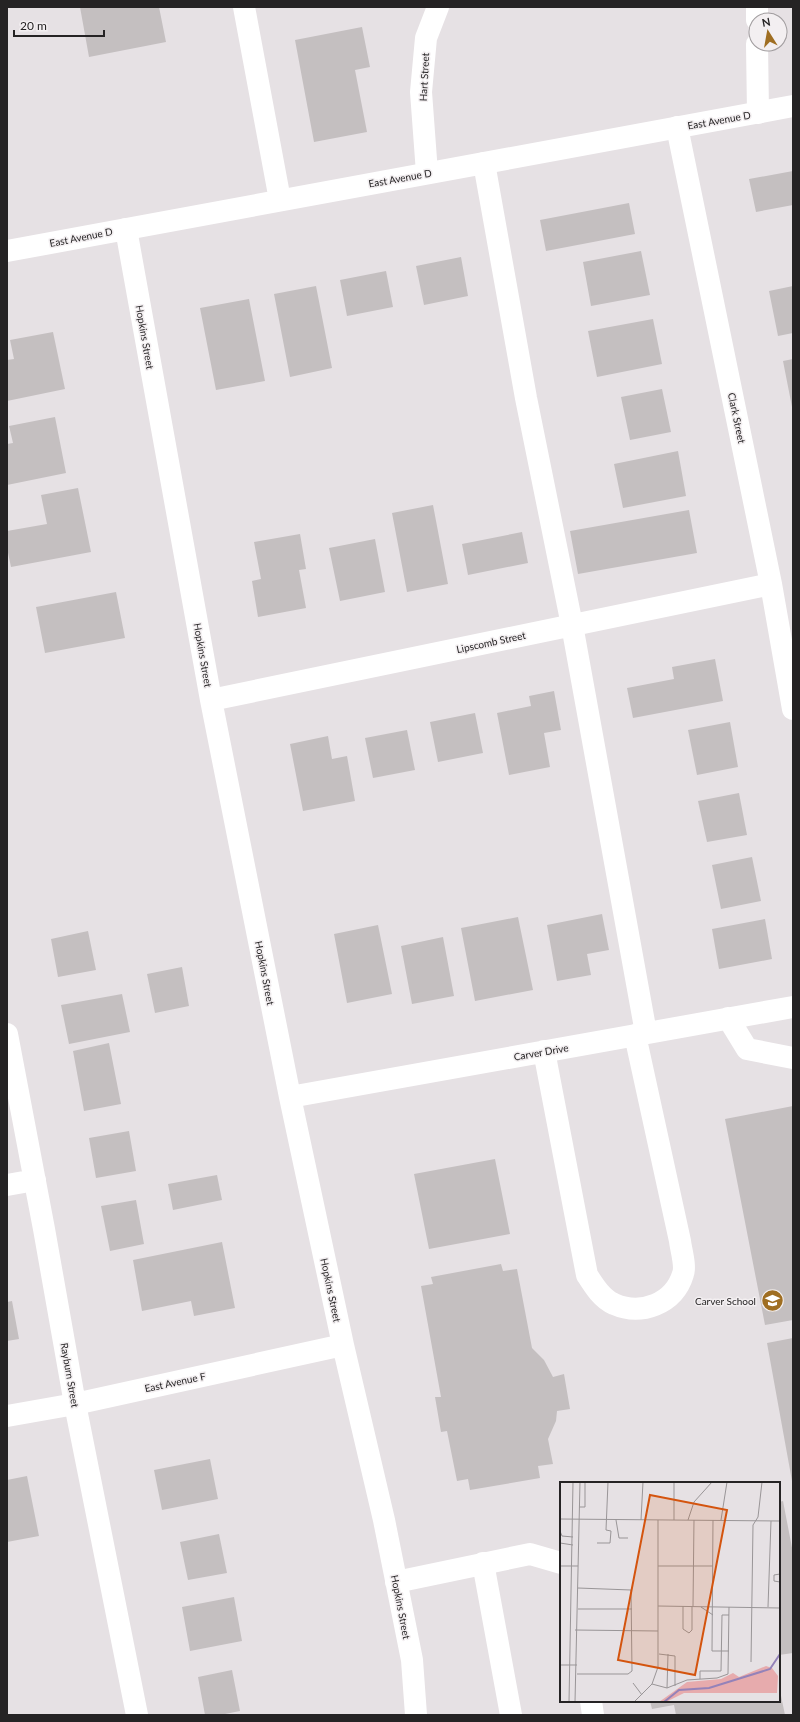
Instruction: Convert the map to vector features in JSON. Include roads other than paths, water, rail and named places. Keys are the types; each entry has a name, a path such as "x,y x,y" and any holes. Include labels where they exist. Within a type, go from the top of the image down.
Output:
{"street":[{"path":"244,7 280,200"},
{"name":"Hart Street","path":"427,173 421,92 426,38 438,7"},
{"path":"757,52 758,113"},
{"name":"East Avenue D","path":"7,251 793,106"},
{"name":"Clark Street","path":"677,127 770,584 793,709"},
{"path":"484,163 526,398 572,625 640,1034 680,1241 684,1273 674,1292 658,1305 632,1309 612,1304 598,1292 587,1275 544,1051"},
{"name":"Hopkins Street","path":"126,229 211,700 290,1097 343,1345 384,1520 412,1660 416,1715"},
{"name":"Lipscomb Street","path":"211,700 770,584"},
{"name":"Carver Drive","path":"290,1097 793,1006"},
{"path":"728,1018 747,1049 793,1058"},
{"name":"Rayburn Street","path":"7,1034 75,1404 137,1715"},
{"path":"7,1185 35,1180"},
{"name":"East Avenue F","path":"7,1416 75,1404 343,1345"},
{"path":"396,1582 530,1554 560,1563"},
{"path":"483,1563 511,1715"},
{"path":"591,1702 593,1715"}],"place":[{"name":"Carver School","path":"772,1301"}]}
